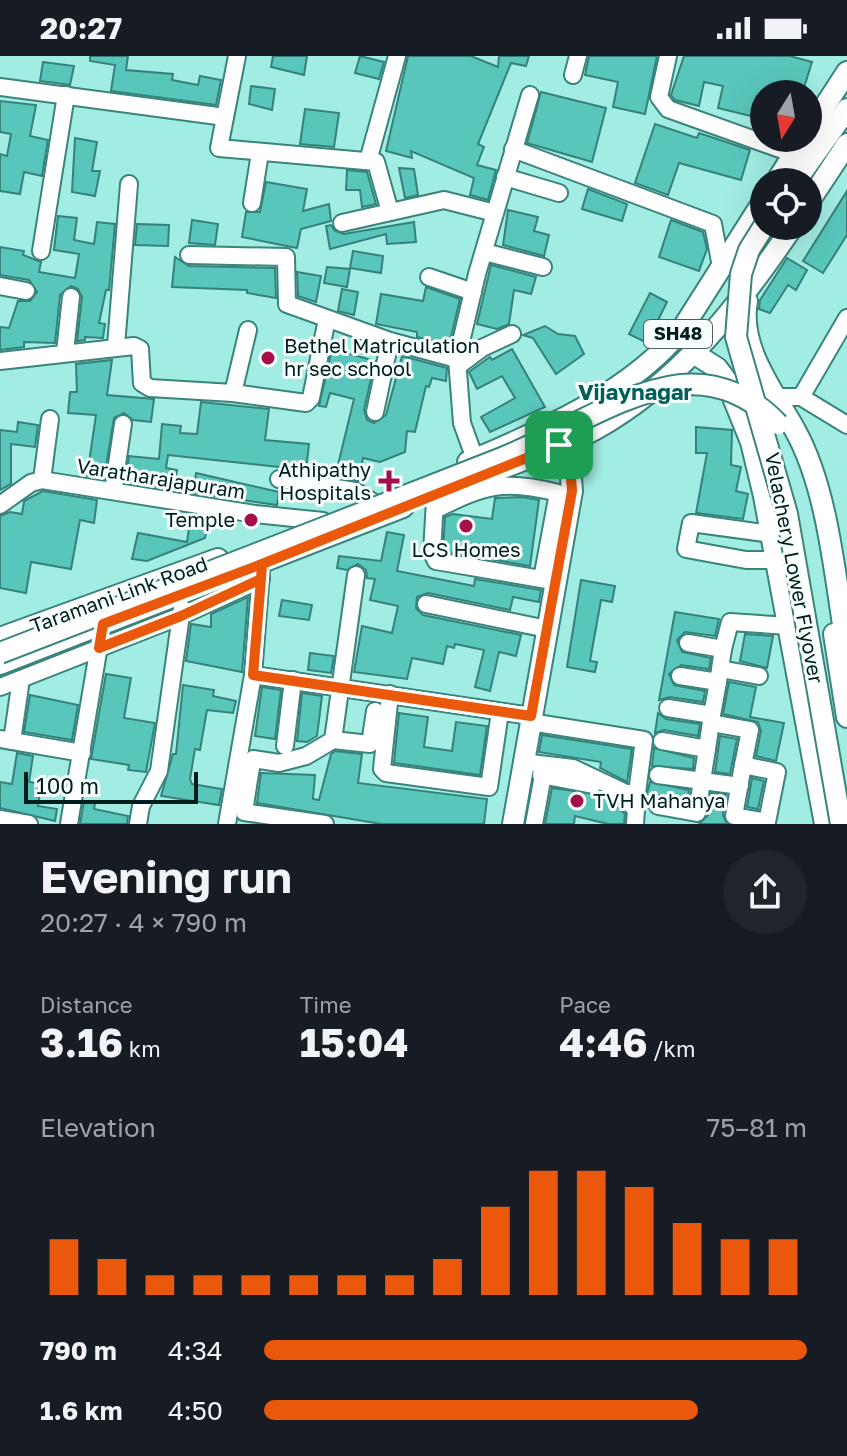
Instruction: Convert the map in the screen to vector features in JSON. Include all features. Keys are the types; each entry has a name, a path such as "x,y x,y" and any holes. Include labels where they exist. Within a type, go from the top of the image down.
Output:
{"main road":[{"path":"822,110 847,72"},
{"path":"805,168 847,109"},
{"path":"822,182 847,144"},
{"name":"SH48","path":"549,425 625,379 668,345 750,222"},
{"name":"Velachery Lower Flyover","path":"755,240 741,274 736,337 787,514 841,824"},
{"name":"SH48","path":"559,445 605,423 687,360 752,286 783,240"},
{"path":"752,286 746,308 749,337 775,396 807,456 838,547 847,649"},
{"path":"687,360 717,368 739,405 770,530 825,824"},
{"path":"0,653 511,454 639,395 664,387 698,384 724,389 749,399 768,414 790,441 807,498 847,717"},
{"path":"513,824 547,629 548,581 572,491 570,465 549,425"},
{"name":"Taramani Link Road","path":"0,638 373,502 549,425"},
{"name":"Taramani Link Road","path":"0,664 183,594 261,572 435,502 559,445"}],"street":[{"path":"237,56 219,148 376,162 390,212"},
{"path":"368,161 397,56"},
{"path":"573,75 578,56"},
{"path":"668,56 659,97 668,109 750,132"},
{"path":"0,87 225,117"},
{"path":"41,251 66,95"},
{"path":"475,459 462,423 457,363 473,292 530,95"},
{"path":"513,149 713,224 721,267"},
{"path":"252,203 260,153"},
{"path":"505,177 559,193"},
{"path":"116,346 129,184"},
{"path":"342,223 444,200 495,213"},
{"path":"484,252 543,267"},
{"path":"189,255 286,257 285,302 457,363 512,334"},
{"path":"429,277 473,292"},
{"path":"0,286 26,291"},
{"path":"65,352 71,297"},
{"path":"801,397 847,318"},
{"path":"0,361 116,346 140,349 142,383 150,388 309,402 327,319"},
{"path":"233,393 248,330"},
{"path":"375,412 390,341"},
{"path":"739,405 775,396 801,397 847,425"},
{"path":"0,505 31,483 42,480 50,419"},
{"path":"113,491 123,424"},
{"path":"279,479 355,491 373,502"},
{"name":"Varatharajapuram","path":"42,480 323,521"},
{"path":"518,483 558,493 548,581 436,561 432,553 435,502 518,483"},
{"path":"696,516 770,530"},
{"path":"770,530 691,523 686,549 746,560 776,560"},
{"path":"0,687 181,616 261,572"},
{"path":"261,572 243,771 244,812 325,824"},
{"path":"333,740 356,575"},
{"path":"138,824 141,806 159,771 183,594"},
{"path":"426,604 547,629"},
{"path":"658,806 697,813 730,622 789,626"},
{"path":"69,824 103,624"},
{"path":"688,643 723,649"},
{"path":"253,675 500,712 644,740 637,793 626,793 573,768 521,767"},
{"path":"680,676 759,676"},
{"path":"21,679 6,740 82,753"},
{"path":"285,746 293,680"},
{"path":"390,694 382,769 386,773 489,787 500,712"},
{"path":"668,708 750,730 743,765 734,816 767,822 777,772 743,765"},
{"path":"227,824 243,771 253,759 279,763 319,750 333,740 370,744 375,711"},
{"path":"662,741 707,749"},
{"path":"521,767 543,775 583,781 625,797 637,811 635,824"},
{"path":"534,824 543,775"},
{"path":"658,775 740,786"},
{"path":"0,819 29,824"}],"building":[{"path":"90,56 128,56 126,70 173,74 172,80 198,85 200,76 221,80 216,105 111,91 115,65 90,61"},
{"path":"273,56 307,56 304,75 271,67"},
{"path":"360,56 384,62 379,79 355,73"},
{"path":"408,56 471,56 498,67 499,56 529,56 526,66 511,63 478,144 484,147 477,165 496,170 488,200 470,195 474,178 411,151 412,158 386,151"},
{"path":"589,56 657,56 645,114 613,107 618,82 585,75"},
{"path":"684,56 790,56 812,62 806,80 750,80 750,116 718,108 723,86 704,82 699,106 675,100 671,95"},
{"path":"43,62 74,66 70,85 40,81"},
{"path":"251,86 275,89 272,110 249,104"},
{"path":"541,92 606,108 592,162 527,143"},
{"path":"0,101 36,105 30,136 48,140 42,176 24,172 20,194 0,191 0,154 7,156 11,134 0,132"},
{"path":"305,109 339,113 334,147 300,144"},
{"path":"655,124 697,138 699,133 750,150 741,180 679,163 668,195 635,183"},
{"path":"75,138 97,142 92,171 100,171 95,196 72,192"},
{"path":"399,168 414,169 418,195 405,198"},
{"path":"347,170 367,172 376,204 362,207 360,190 346,190"},
{"path":"266,182 307,189 303,211 329,204 331,221 301,229 297,248 242,237 246,212 260,212"},
{"path":"588,189 627,204 622,221 582,209"},
{"path":"847,191 847,235 823,273 803,261 816,240 822,240 822,231"},
{"path":"508,210 538,217 534,231 549,235 544,256 503,245"},
{"path":"58,216 77,218 74,240 94,244 97,222 115,224 109,290 106,290 99,323 105,324 103,338 85,337 85,340 77,341 82,297 78,289 71,286 60,295 55,343 24,342 24,347 0,350 0,327 9,328 18,301 30,301 37,292 29,280 0,275 0,247 24,251 23,255 41,262 39,272 75,278 79,254 54,250"},
{"path":"192,220 218,224 215,245 189,243"},
{"path":"671,220 703,232 707,249 699,271 659,257"},
{"path":"414,222 416,242 387,244 386,234 330,249 326,226 331,225 335,231 344,234"},
{"path":"137,224 169,225 168,246 135,245"},
{"path":"353,251 383,256 381,273 350,268"},
{"path":"175,257 189,266 275,268 276,298 247,293 247,290 172,287"},
{"path":"787,258 807,270 796,290 788,285 770,313 759,309 760,300"},
{"path":"491,265 536,277 531,294 514,290 509,324 497,329 477,324"},
{"path":"327,267 350,269 347,287 324,283"},
{"path":"297,272 321,276 316,302 298,296"},
{"path":"426,287 460,299 449,345 417,337 417,332 376,324 381,294 423,301"},
{"path":"342,289 358,292 354,315 338,311"},
{"path":"650,293 667,302 647,343 629,334"},
{"path":"545,326 558,334 575,336 584,354 556,374 533,338 523,335"},
{"path":"332,349 375,361 364,410 367,420 374,423 386,415 402,356 447,368 446,381 432,378 429,387 426,386 415,432 407,431 405,452 380,462 363,458 359,481 335,477 354,399 330,393 326,407 319,406"},
{"path":"512,349 545,407 490,432 481,417 515,398 502,376 477,389 469,372 490,357 492,360"},
{"path":"112,360 107,395 154,399 151,422 133,420 124,413 114,418 104,479 87,476 96,415 68,413 70,392 77,392 76,364"},
{"path":"201,402 269,409 265,440 309,444 306,470 168,455 166,468 177,470 174,489 125,482 129,456 159,459 162,424 181,426 180,433 197,434"},
{"path":"18,422 38,425 35,447 11,444 11,484 0,490 0,430 17,432"},
{"path":"696,427 732,430 731,465 741,467 736,491 748,494 743,519 696,513 707,453 696,453"},
{"path":"196,473 279,492 277,505 193,493"},
{"path":"43,491 97,500 94,523 80,520 71,569 31,562 26,593 0,588 0,516 10,512 22,514 24,501"},
{"name":"LCS Homes","path":"495,498 539,500 530,566 443,551 445,517 453,514 492,519"},
{"path":"191,515 209,518 205,538 147,561 132,559 138,533 187,542"},
{"path":"387,532 404,535 397,571 474,586 475,579 541,590 539,602 513,597 510,610 428,593 417,597 416,608 423,615 521,635 516,656 499,652 490,691 475,687 484,650 455,644 454,648 447,646 443,664 412,658 407,679 354,672 362,626 392,633 398,606 370,600 375,579 367,578 366,570 358,564 347,570 337,568 339,556 381,561"},
{"path":"581,580 615,586 612,602 601,600 590,661 597,662 595,672 567,667"},
{"path":"248,597 242,672 186,661 191,624 211,627 211,614"},
{"path":"282,600 312,605 309,620 279,616"},
{"path":"675,612 719,619 715,636 685,632 677,640 682,652 711,658 709,669 681,665 669,674 674,685 705,691 703,702 670,697 659,700"},
{"path":"745,634 773,636 767,668 740,661"},
{"path":"310,653 334,656 331,673 308,670"},
{"path":"106,674 131,678 124,718 155,723 146,772 128,770 129,765 91,759"},
{"path":"729,682 756,687 750,717 784,723 776,761 756,756 761,731 758,722 723,714"},
{"path":"183,685 214,690 213,696 236,701 233,713 207,710 200,750 195,749 190,779 192,784 222,789 219,805 161,796 173,754 176,754"},
{"path":"262,687 281,690 275,739 255,736"},
{"path":"302,693 322,696 317,736 307,742 297,741"},
{"path":"30,695 78,705 72,740 24,732"},
{"path":"399,713 428,717 424,747 452,751 456,722 487,726 480,775 394,763"},
{"path":"658,713 666,719 700,724 698,736 664,730 655,733"},
{"path":"542,735 632,749 627,782 600,768 601,762 539,752"},
{"path":"720,736 737,739 730,774 715,772"},
{"path":"654,748 694,758 693,769 652,766"},
{"path":"335,751 362,754 358,783 487,799 484,824 381,824 257,803 261,773 315,775 313,799 319,800 331,754"},
{"path":"17,753 33,756 29,782 41,784 38,806 57,809 55,821 0,808 0,782 12,784"},
{"path":"752,778 764,781 758,809 747,807"},
{"path":"650,782 689,790 688,800 659,795 645,801"},
{"name":"TVH Mahanya","path":"552,788 604,795 625,814 624,824 608,824 575,816 574,824 545,824"},
{"path":"711,793 726,795 723,815 727,824 699,824 708,815"},
{"path":"84,801 95,803 94,809 128,816 127,824 80,824"}],"place":[{"name":"Bethel Matriculation hr sec school","path":"268,358"},
{"name":"Athipathy Hospitals","path":"389,481"},
{"name":"Temple","path":"251,520"},
{"name":"LCS Homes","path":"466,526"},
{"name":"TVH Mahanya","path":"577,801"}],"district":[{"name":"Vijaynagar","path":"635,392"}],"route":[{"path":"559,445 262,564 261,579 181,616 99,648 103,624 262,564 261,579 253,675 531,716 572,491 570,465 559,445"}]}
